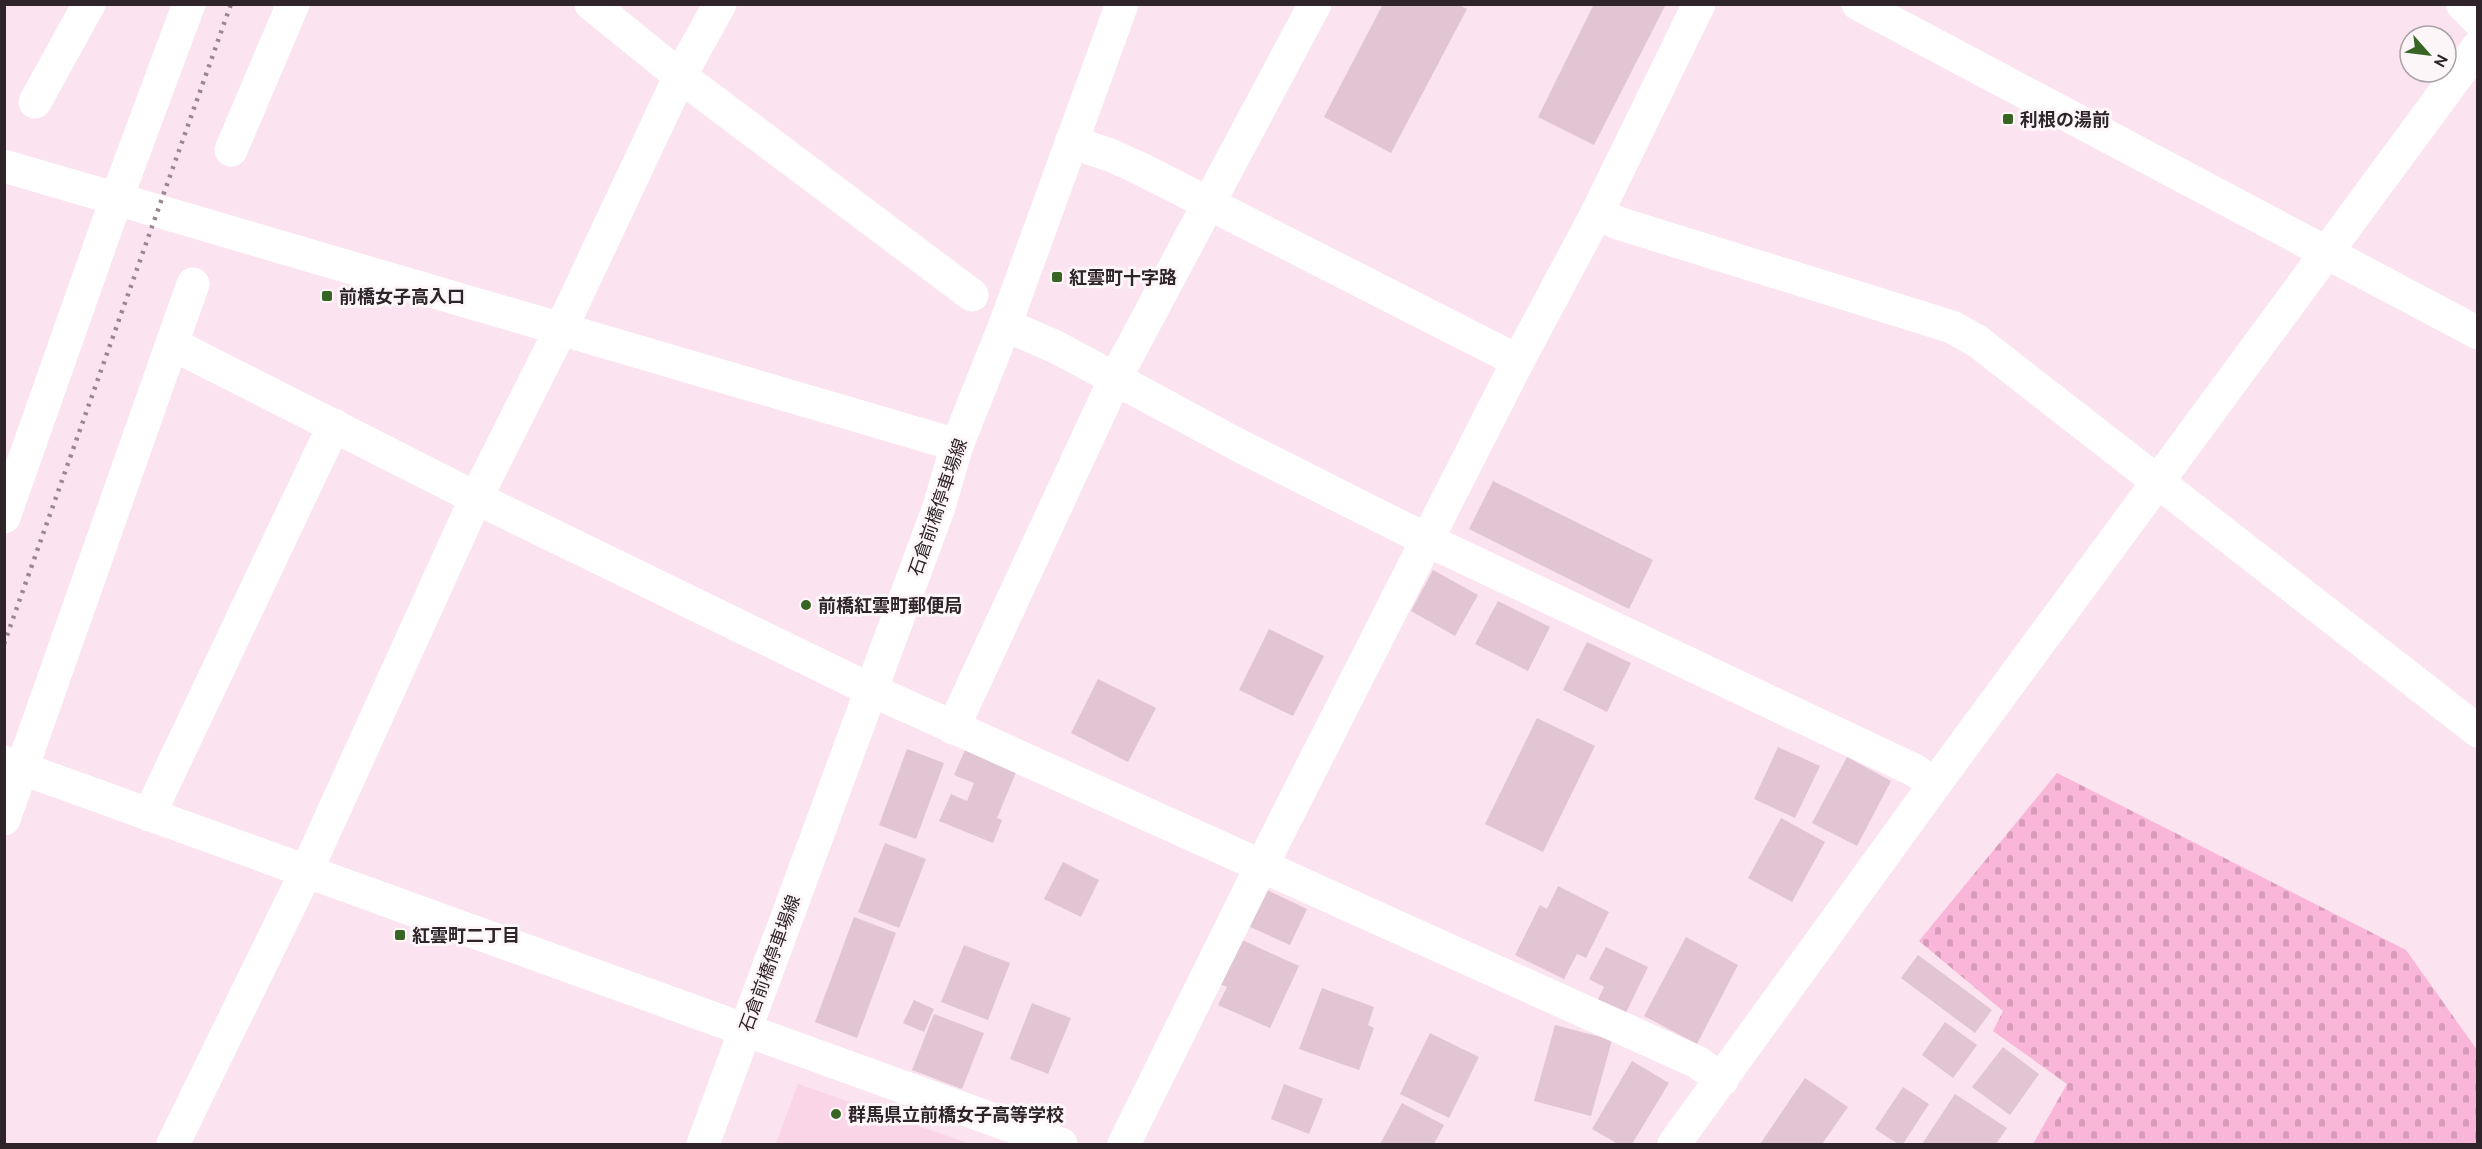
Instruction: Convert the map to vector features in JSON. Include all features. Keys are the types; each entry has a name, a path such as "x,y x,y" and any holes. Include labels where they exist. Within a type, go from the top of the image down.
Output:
{"street":[{"path":"35,102 89,4"},
{"path":"4,517 117,197 189,4"},
{"path":"231,150 292,4"},
{"path":"591,4 680,76 972,295"},
{"path":"172,1144 306,872 476,498 561,329 680,76 720,4"},
{"name":"石倉前橋停車場線","path":"703,1144 939,507 957,445 1005,325 1122,4"},
{"path":"953,728 1115,379 1210,204 1314,4"},
{"path":"1124,1144 1427,540 1518,361 1597,213 1699,4"},
{"path":"1858,4 2478,333"},
{"path":"2462,4 2478,20"},
{"path":"1674,1144 1935,784 2478,47"},
{"path":"1071,142 1114,156 1518,361"},
{"path":"4,166 117,197 957,445"},
{"path":"1597,213 1618,223 1952,327 1977,341 2478,732"},
{"path":"4,819 13,765 193,284"},
{"path":"1005,325 1056,347 1240,447 1427,540 1914,770 1935,784"},
{"path":"172,344 476,498 871,690 1696,1062 1722,1080"},
{"path":"149,815 334,425"},
{"path":"13,765 743,1031 1061,1144"}],"shaded area":[{"name":"群馬県立前橋女子高等学校","path":"798,1084 970,1144 776,1144"}],"green space":[{"path":"2057,773 2406,950 2477,1050 2477,1144 2033,1144 2067,1084 1993,1031 2003,1011 1919,941"}],"building":[{"path":"1383,4 1458,4 1467,9 1391,153 1324,117"},
{"path":"1594,4 1666,4 1594,145 1538,117"},
{"path":"1493,481 1653,560 1629,609 1469,529"},
{"path":"1433,570 1478,595 1455,636 1411,611"},
{"path":"1498,601 1550,627 1528,671 1475,644"},
{"path":"1269,629 1324,656 1293,716 1239,690"},
{"path":"1587,642 1631,663 1607,712 1563,690"},
{"path":"1098,679 1156,708 1128,762 1071,733"},
{"path":"1537,718 1595,746 1543,852 1485,824"},
{"path":"1778,747 1820,766 1795,818 1754,799"},
{"path":"966,748 1017,770 997,818 1002,820 993,843 939,821 951,794 967,801 974,783 954,775"},
{"path":"907,749 944,763 916,839 879,825"},
{"path":"1847,757 1891,781 1857,846 1812,823"},
{"path":"1781,818 1825,842 1792,902 1748,878"},
{"path":"885,843 926,859 899,928 858,912"},
{"path":"1063,862 1099,880 1081,917 1044,899"},
{"path":"1558,886 1609,912 1586,958 1577,954 1564,979 1515,955 1540,905 1547,909"},
{"path":"1265,889 1307,909 1290,945 1248,926"},
{"path":"854,917 896,933 857,1038 815,1022"},
{"path":"1686,937 1738,965 1697,1044 1644,1016"},
{"path":"1240,939 1299,966 1270,1028 1218,1005 1227,987 1219,984"},
{"path":"964,945 1010,963 988,1020 941,1002"},
{"path":"1606,947 1648,967 1623,1019 1595,1005 1604,987 1589,979"},
{"path":"1918,955 1992,1010 1975,1033 1901,978"},
{"path":"1322,988 1374,1007 1368,1025 1374,1028 1359,1070 1299,1049"},
{"path":"914,1000 934,1009 924,1032 903,1023"},
{"path":"1032,1003 1071,1018 1048,1074 1010,1059"},
{"path":"934,1014 984,1033 962,1089 912,1070"},
{"path":"1945,1022 1977,1045 1953,1078 1922,1055"},
{"path":"1555,1025 1612,1040 1591,1116 1534,1101"},
{"path":"1430,1033 1479,1057 1449,1118 1400,1094"},
{"path":"2003,1047 2039,1074 2010,1115 1972,1087"},
{"path":"1632,1061 1669,1083 1632,1144 1618,1144 1592,1129"},
{"path":"1805,1078 1848,1107 1822,1144 1760,1144"},
{"path":"1284,1084 1323,1099 1309,1134 1271,1119"},
{"path":"1903,1087 1929,1104 1903,1144 1898,1144 1875,1129"},
{"path":"1955,1094 2007,1128 1996,1144 1922,1144"},
{"path":"1402,1103 1444,1125 1434,1144 1380,1144"}],"railway":[{"path":"4,644 231,4"}],"place":[{"name":"利根の湯前","path":"2008,119"},
{"name":"紅雲町十字路","path":"1057,277"},
{"name":"前橋女子高入口","path":"327,296"},
{"name":"前橋紅雲町郵便局","path":"806,605"},
{"name":"紅雲町二丁目","path":"400,935"},
{"name":"群馬県立前橋女子高等学校","path":"836,1114"}]}
